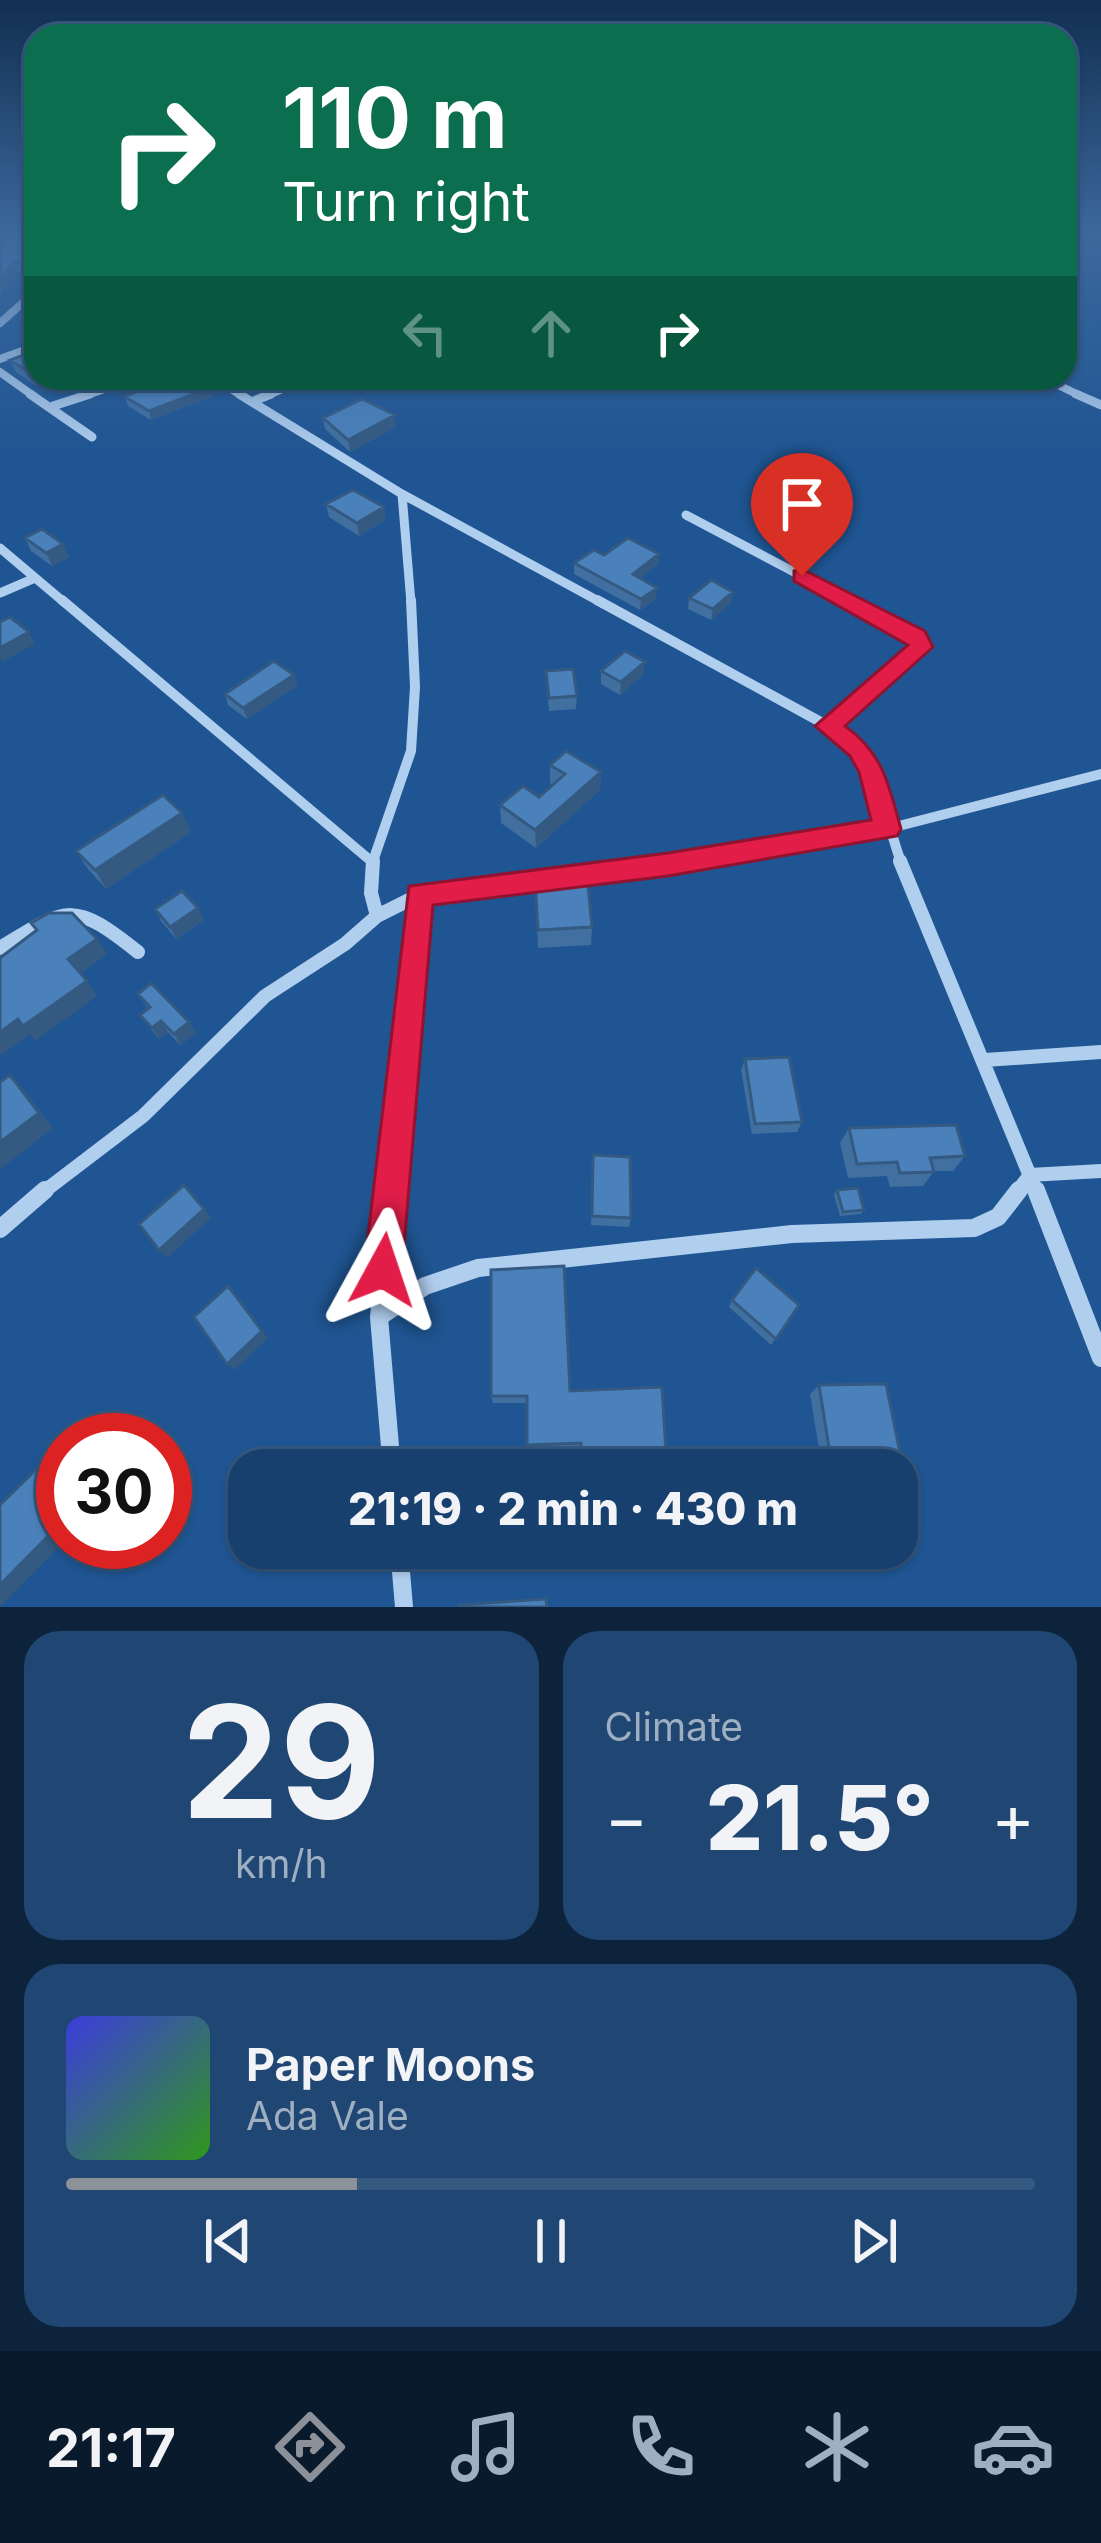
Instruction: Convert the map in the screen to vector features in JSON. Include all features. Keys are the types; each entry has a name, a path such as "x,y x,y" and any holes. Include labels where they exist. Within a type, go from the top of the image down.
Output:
{"street":[{"path":"28,390 92,436"},
{"path":"53,406 101,390"},
{"path":"237,390 402,494 828,726 860,749 873,772 887,829 985,1060 1101,1358"},
{"path":"256,400 279,390"},
{"path":"1069,390 1101,405"},
{"path":"376,916 365,886 370,861 404,786 412,749 413,646 402,494"},
{"path":"686,515 917,637 918,654 828,726"},
{"path":"0,548 370,861"},
{"path":"0,593 35,578"},
{"path":"0,1229 78,1162 143,1116 266,996 345,944 376,916 419,895 687,862 887,829 1101,774"},
{"path":"390,1449 379,1317 419,895"},
{"path":"0,948 54,915 72,910 91,914 138,952"},
{"path":"985,1060 1101,1052"},
{"path":"379,1317 412,1290 441,1276 478,1268 792,1234 974,1228 998,1217 1030,1175 1101,1171"},
{"path":"401,1569 404,1607"}],"building":[{"path":"24,355 24,369 10,360"},
{"path":"140,390 205,390 149,411 125,397"},
{"path":"362,399 395,415 348,440 323,418"},
{"path":"353,490 384,507 357,523 326,504"},
{"path":"42,529 63,544 46,553 25,538"},
{"path":"628,538 659,554 633,574 657,588 641,599 574,563 594,550 604,555"},
{"path":"711,580 733,592 713,609 689,598"},
{"path":"10,617 29,632 0,648 0,622"},
{"path":"625,651 645,662 621,682 601,671"},
{"path":"274,661 294,675 243,708 225,694"},
{"path":"573,669 577,696 549,698 546,671"},
{"path":"566,751 601,772 535,830 500,805 523,786 539,797 565,774 550,765"},
{"path":"163,795 182,813 95,870 76,851"},
{"path":"587,875 592,927 538,930 535,878"},
{"path":"182,891 198,908 170,927 155,909"},
{"path":"49,913 72,913 97,939 68,959 87,981 23,1026 18,1019 0,1032 0,958 37,930 31,923"},
{"path":"151,983 189,1022 174,1034 161,1021 152,1028 140,1015 150,1007 138,994"},
{"path":"789,1057 802,1122 755,1124 745,1059"},
{"path":"10,1075 39,1113 0,1142 0,1082"},
{"path":"956,1125 965,1156 930,1158 934,1172 900,1173 897,1162 857,1164 849,1128"},
{"path":"593,1155 630,1157 631,1218 592,1216"},
{"path":"184,1185 204,1209 159,1250 139,1224"},
{"path":"858,1188 864,1210 843,1212 837,1190"},
{"path":"564,1266 570,1391 662,1387 666,1449 527,1445 527,1396 491,1396 491,1270"},
{"path":"756,1268 799,1305 776,1339 732,1300"},
{"path":"228,1286 262,1331 227,1364 194,1317"},
{"path":"886,1384 899,1449 829,1449 819,1385"},
{"path":"36,1470 36,1548 0,1585 0,1505"},
{"path":"546,1599 547,1607 459,1607 459,1605"}],"route":[{"path":"383,1270 419,895 668,865 887,829 873,772 860,749 828,726 921,647 917,637 802,576"}]}
